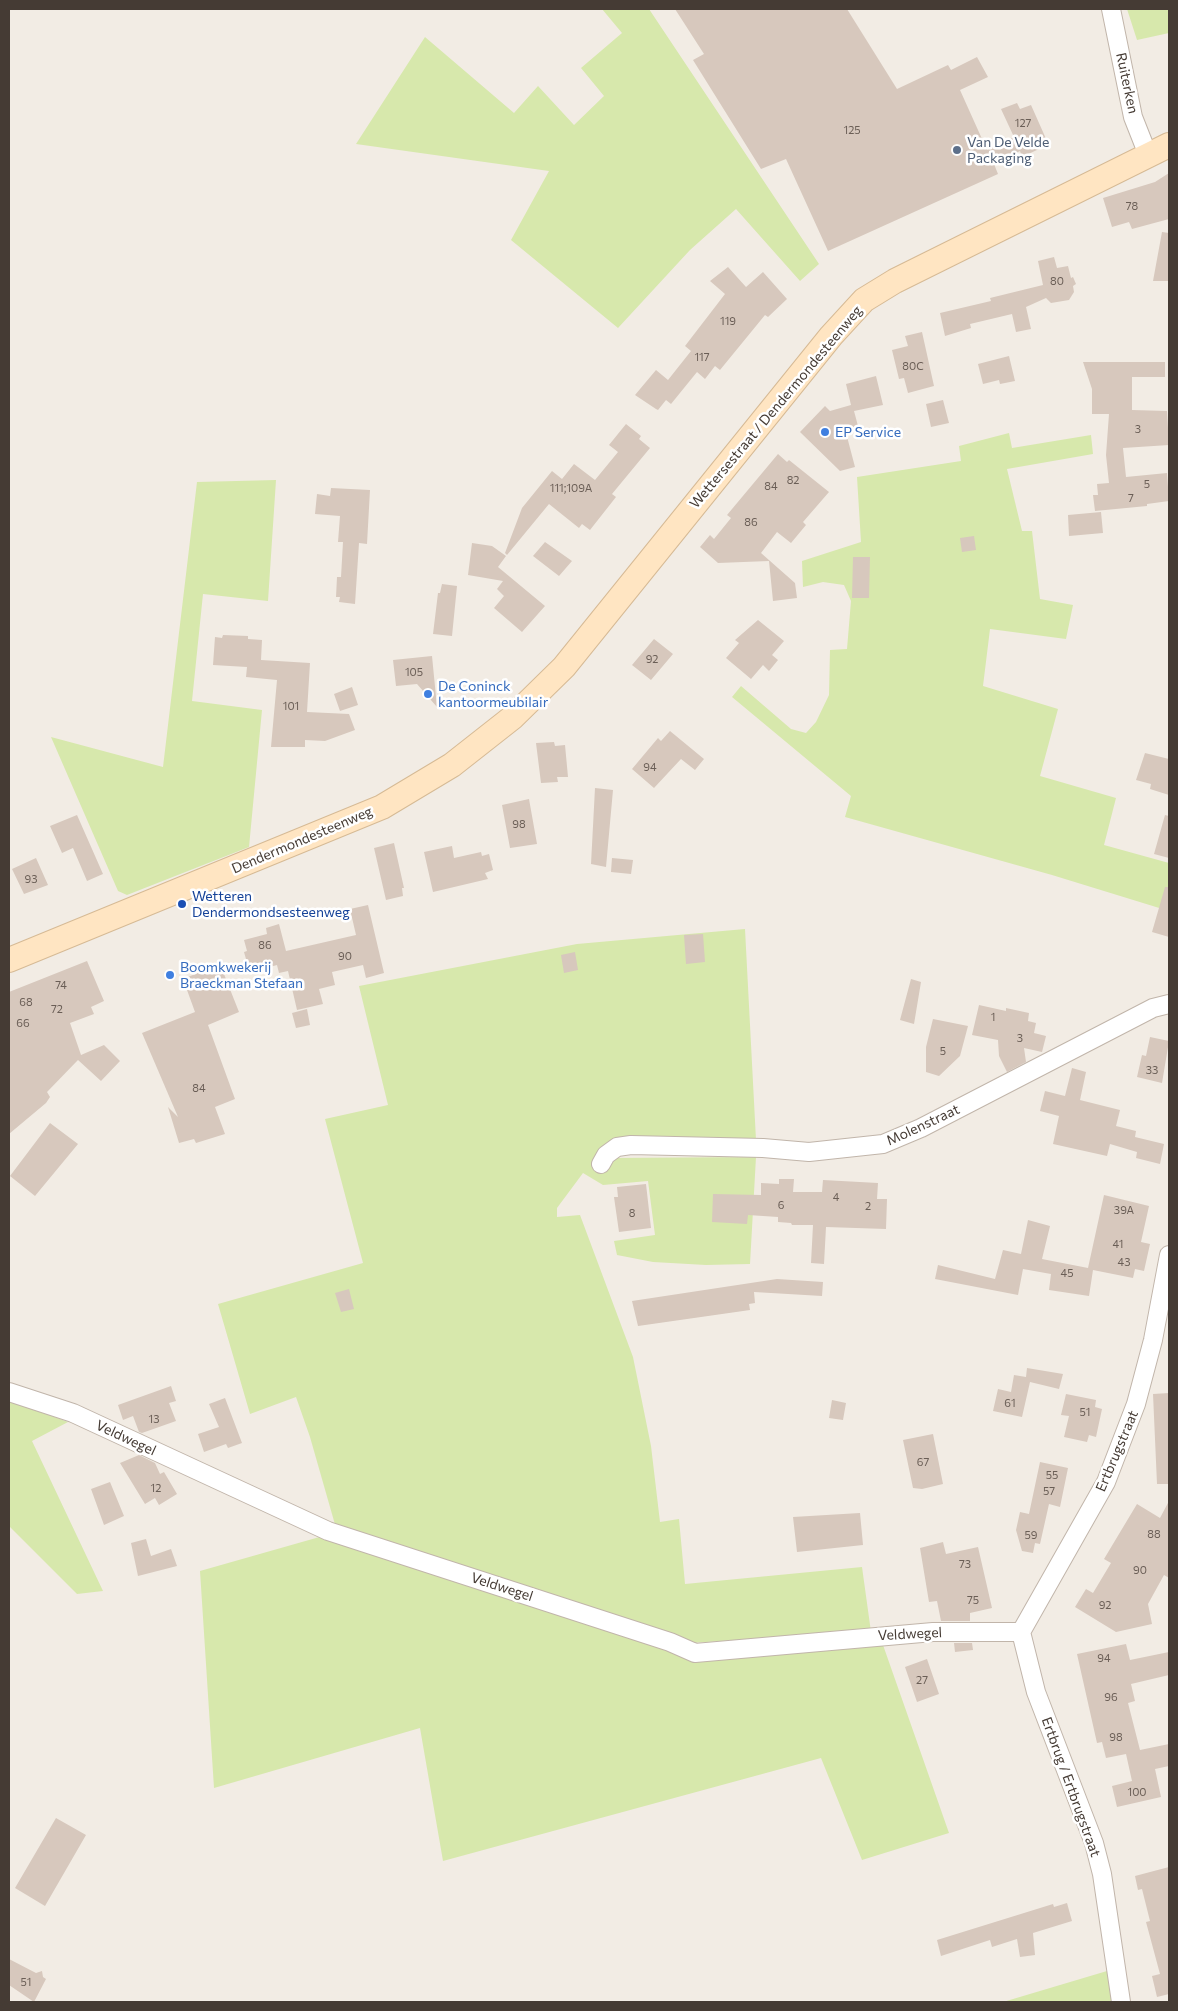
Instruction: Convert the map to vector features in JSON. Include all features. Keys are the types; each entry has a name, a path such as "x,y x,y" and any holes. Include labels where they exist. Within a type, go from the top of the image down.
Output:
{"main road":[{"name":"Wettersestraat / Dendermondesteenweg","path":"564,667 831,336 864,300 895,281 1169,145"},
{"name":"Dendermondesteenweg","path":"9,960 382,807 452,765 512,717 564,667"}],"street":[{"name":"Ruiterken","path":"1111,9 1133,117 1148,155"},
{"name":"Molenstraat","path":"600,1164 606,1155 617,1147 631,1145 764,1148 809,1152 883,1144 921,1128 1153,1008 1169,1004"},
{"name":"Ertbrugstraat","path":"1021,1632 1106,1482 1136,1404 1153,1340 1169,1255"},
{"name":"Veldwegel","path":"9,1392 72,1413 328,1531 670,1642 695,1653 933,1632 1021,1632"},
{"name":"Ertbrug / Ertbrugstraat","path":"1021,1632 1036,1692 1094,1843 1102,1874 1121,2002"}],"green space":[{"path":"602,9 649,9 819,264 800,281 736,209 690,250 618,328 511,240 549,171 356,144 425,37 514,113 538,86 574,125 604,96 581,68 622,33"},
{"path":"1127,9 1169,9 1169,33 1137,40"},
{"path":"1009,433 1012,448 1091,435 1093,454 1007,469 1022,531 1032,531 1040,599 1073,605 1066,639 990,629 983,686 1058,709 1040,776 1116,798 1104,845 1169,863 1169,911 1052,875 845,817 851,796 732,697 741,686 791,729 806,733 816,722 829,695 830,650 847,649 851,601 844,585 823,582 803,587 802,561 861,542 857,477 961,461 959,446"},
{"path":"276,480 268,601 203,594 192,701 262,710 249,847 127,895 118,891 51,737 163,767 197,482"},
{"path":"745,929 756,1140 608,1145 609,1158 756,1157 750,1264 706,1265 653,1262 617,1255 614,1241 655,1235 648,1181 603,1185 583,1173 557,1208 557,1217 580,1215 633,1357 651,1446 660,1522 679,1519 685,1584 862,1567 871,1632 690,1643 336,1528 310,1437 296,1397 250,1414 218,1304 363,1263 325,1119 388,1105 359,986 577,944"},
{"path":"9,1400 68,1422 32,1441 103,1591 77,1594 9,1526"},
{"path":"323,1536 512,1597 687,1658 700,1660 883,1645 949,1833 862,1860 821,1758 443,1861 420,1728 214,1788 200,1571"},
{"path":"1107,1971 1113,2002 1003,2002"}],"building":[{"path":"675,9 847,9 897,89 948,65 951,70 977,57 988,77 960,90 987,150 1014,137 1001,109 1017,103 1020,109 1031,105 1047,141 1038,146 1039,149 1022,157 1020,151 994,164 998,174 828,251 786,159 761,169 693,60 704,54"},
{"path":"1169,173 1169,219 1132,229 1129,222 1112,227 1103,198 1155,182"},
{"path":"1162,232 1169,233 1169,281 1153,281"},
{"path":"1054,257 1057,268 1068,266 1071,278 1073,277 1076,284 1073,286 1074,292 1069,300 1051,303 1046,298 1026,307 1031,329 1016,332 1012,314 970,324 971,328 945,336 940,313 991,301 990,298 1043,285 1038,261"},
{"path":"728,267 746,287 763,272 787,299 768,317 765,315 720,370 715,366 705,379 697,372 671,404 666,400 658,410 635,395 656,370 668,380 691,351 685,346 725,294 710,281"},
{"path":"922,332 934,386 908,393 904,378 899,379 892,350 908,346 905,336"},
{"path":"1009,356 1015,381 1000,384 999,380 983,384 978,364"},
{"path":"1083,362 1165,362 1165,377 1132,377 1132,410 1167,411 1169,445 1123,448 1126,477 1167,473 1169,501 1147,504 1147,506 1095,511 1093,495 1098,495 1097,484 1109,483 1106,455 1109,414 1092,414 1092,389"},
{"path":"876,376 883,405 854,411 858,426 845,429 855,467 840,471 800,432 825,406 830,411 851,405 846,384"},
{"path":"943,400 949,423 931,427 926,404"},
{"path":"626,424 641,436 639,439 650,448 612,494 616,497 590,530 582,524 579,528 549,504 507,555 505,553 522,508 552,471 562,479 574,464 595,480 618,452 609,445"},
{"path":"778,454 787,462 789,460 829,492 803,522 806,525 791,543 777,532 761,553 795,583 797,598 773,601 769,561 718,563 700,547 710,535 714,539 731,518 727,515"},
{"path":"331,488 370,490 367,544 359,543 355,604 339,602 340,597 336,597 337,577 341,577 343,542 338,542 340,516 315,514 317,494 330,496"},
{"path":"1101,512 1103,533 1069,536 1068,515"},
{"path":"974,536 976,550 962,552 960,538"},
{"path":"545,542 572,561 559,576 533,556"},
{"path":"472,543 492,546 506,556 498,567 545,606 522,632 494,608 504,596 497,589 503,581 468,575"},
{"path":"853,557 870,557 869,598 852,598"},
{"path":"442,584 457,586 452,636 433,634 438,593 440,593"},
{"path":"758,620 784,641 772,655 778,660 769,671 763,665 751,679 726,658 739,643 735,640"},
{"path":"223,635 248,636 248,639 262,640 261,660 310,663 307,712 349,714 355,730 325,741 305,740 305,747 271,747 277,680 246,677 247,667 213,665 215,637 222,638"},
{"path":"654,639 673,654 651,680 632,665"},
{"path":"432,656 437,707 417,684 396,686 393,660"},
{"path":"352,687 358,705 340,711 334,694"},
{"path":"670,731 704,759 695,770 681,759 654,788 632,769 658,738 661,741"},
{"path":"554,742 555,746 565,745 568,777 557,777 558,782 541,783 536,743"},
{"path":"1145,753 1169,759 1169,795 1150,789 1151,784 1136,780"},
{"path":"595,788 613,790 606,867 591,864"},
{"path":"529,799 537,844 510,848 502,805"},
{"path":"77,815 103,874 87,881 73,848 62,853 50,826"},
{"path":"1165,815 1169,816 1169,858 1154,854"},
{"path":"394,843 404,888 402,888 403,896 386,900 374,848"},
{"path":"452,846 454,858 481,852 482,856 489,854 493,870 485,873 488,879 433,892 424,852"},
{"path":"36,858 48,885 24,894 12,869"},
{"path":"612,858 633,860 631,874 611,872"},
{"path":"1165,887 1169,887 1169,937 1152,932"},
{"path":"368,905 384,973 366,978 363,965 332,972 335,985 319,989 323,1004 297,1010 288,971 279,973 277,965 266,968 259,964 248,966 244,952 247,951 244,940 267,934 266,928 279,924 286,951 356,935 350,909"},
{"path":"703,934 705,962 686,964 684,935"},
{"path":"575,952 578,970 564,973 561,955"},
{"path":"87,961 104,1001 91,1007 94,1014 70,1023 81,1055 104,1045 120,1061 101,1081 78,1060 47,1092 50,1097 46,1103 9,1134 9,992"},
{"path":"220,964 239,1012 208,1025 235,1099 215,1107 225,1134 196,1143 194,1139 179,1143 168,1107 178,1117 142,1033 195,1012 183,979"},
{"path":"911,979 921,982 914,1024 900,1020"},
{"path":"979,1005 1006,1011 1006,1008 1029,1013 1028,1021 1036,1023 1034,1033 1046,1036 1042,1052 1024,1048 1026,1062 1007,1072 999,1056 998,1040 972,1035"},
{"path":"307,1009 310,1025 296,1028 292,1013"},
{"path":"933,1019 968,1026 960,1056 939,1076 926,1072 926,1047"},
{"path":"1150,1037 1169,1041 1162,1083 1137,1077 1142,1055 1146,1056"},
{"path":"1072,1068 1086,1072 1080,1100 1120,1110 1116,1126 1136,1131 1135,1137 1164,1144 1160,1164 1136,1158 1137,1152 1110,1144 1107,1156 1053,1144 1059,1116 1040,1111 1045,1091 1065,1096"},
{"path":"50,1123 78,1144 35,1196 10,1176"},
{"path":"779,1179 794,1179 793,1192 822,1192 823,1180 878,1183 877,1199 887,1199 886,1229 826,1227 824,1264 811,1263 813,1225 792,1225 791,1223 778,1222 778,1217 748,1215 747,1224 712,1222 713,1194 761,1195 761,1183 779,1184"},
{"path":"646,1184 651,1228 619,1232 614,1197 618,1197 617,1187"},
{"path":"1104,1195 1149,1206 1141,1242 1150,1244 1144,1271 1135,1269 1133,1278 1093,1270 1089,1296 1049,1290 1051,1274 1023,1269 1018,1295 935,1279 938,1265 995,1279 1003,1250 1021,1254 1028,1220 1050,1226 1042,1259 1088,1268"},
{"path":"777,1279 823,1282 822,1296 754,1292 755,1303 749,1304 750,1310 638,1326 632,1301"},
{"path":"349,1289 354,1309 341,1312 335,1293"},
{"path":"1027,1368 1063,1374 1059,1389 1030,1382 1022,1417 993,1411 998,1389 1011,1392 1014,1375 1026,1377"},
{"path":"171,1386 176,1401 169,1403 176,1421 142,1433 139,1432 133,1416 123,1420 118,1405"},
{"path":"1169,1393 1169,1484 1157,1484 1153,1394"},
{"path":"1066,1394 1096,1400 1095,1407 1102,1409 1096,1437 1089,1435 1087,1442 1064,1437 1069,1416 1061,1415"},
{"path":"225,1398 242,1443 228,1448 226,1444 204,1452 198,1434 219,1427 209,1404"},
{"path":"832,1400 846,1403 843,1420 829,1418"},
{"path":"933,1434 943,1484 922,1489 913,1488 903,1440"},
{"path":"139,1455 155,1463 160,1474 164,1472 177,1494 159,1505 155,1498 145,1504 120,1463"},
{"path":"1040,1462 1068,1468 1060,1507 1049,1504 1040,1544 1035,1543 1033,1553 1022,1551 1016,1530 1020,1512 1029,1514"},
{"path":"110,1482 124,1516 104,1525 91,1489"},
{"path":"1169,1501 1169,1578 1164,1575 1148,1604 1152,1624 1116,1632 1075,1607 1086,1589 1093,1593 1111,1563 1104,1559 1137,1504 1160,1518"},
{"path":"860,1513 863,1545 797,1552 793,1517"},
{"path":"146,1539 151,1556 171,1549 177,1566 138,1576 131,1543"},
{"path":"943,1542 946,1554 978,1547 992,1608 970,1613 970,1621 941,1621 937,1601 929,1602 920,1548"},
{"path":"954,1643 972,1643 973,1650 955,1652"},
{"path":"1126,1644 1130,1660 1169,1652 1169,1675 1131,1684 1135,1701 1128,1703 1140,1750 1169,1744 1169,1766 1155,1769 1161,1797 1117,1807 1112,1786 1132,1781 1126,1754 1106,1758 1102,1742 1097,1743 1077,1654"},
{"path":"927,1659 939,1694 917,1702 905,1667"},
{"path":"56,1818 86,1835 45,1906 15,1888"},
{"path":"1169,1867 1169,1994 1157,1997 1152,1976 1160,1974 1146,1922 1150,1921 1142,1889 1138,1890 1135,1876"},
{"path":"1067,1903 1072,1921 1033,1933 1035,1955 1020,1957 1017,1939 992,1947 990,1940 941,1956 937,1940 1053,1904 1054,1907"},
{"path":"9,1959 36,1973 42,1971 43,1977 46,1979 34,2002 9,1985"}],"place":[{"name":"Van De Velde Packaging","path":"957,150"},
{"name":"EP Service","path":"825,432"},
{"name":"De Coninck kantoormeubilair","path":"428,694"},
{"name":"Wetteren Dendermondsesteenweg","path":"182,904"},
{"name":"Boomkwekerij Braeckman Stefaan","path":"170,975"}]}
